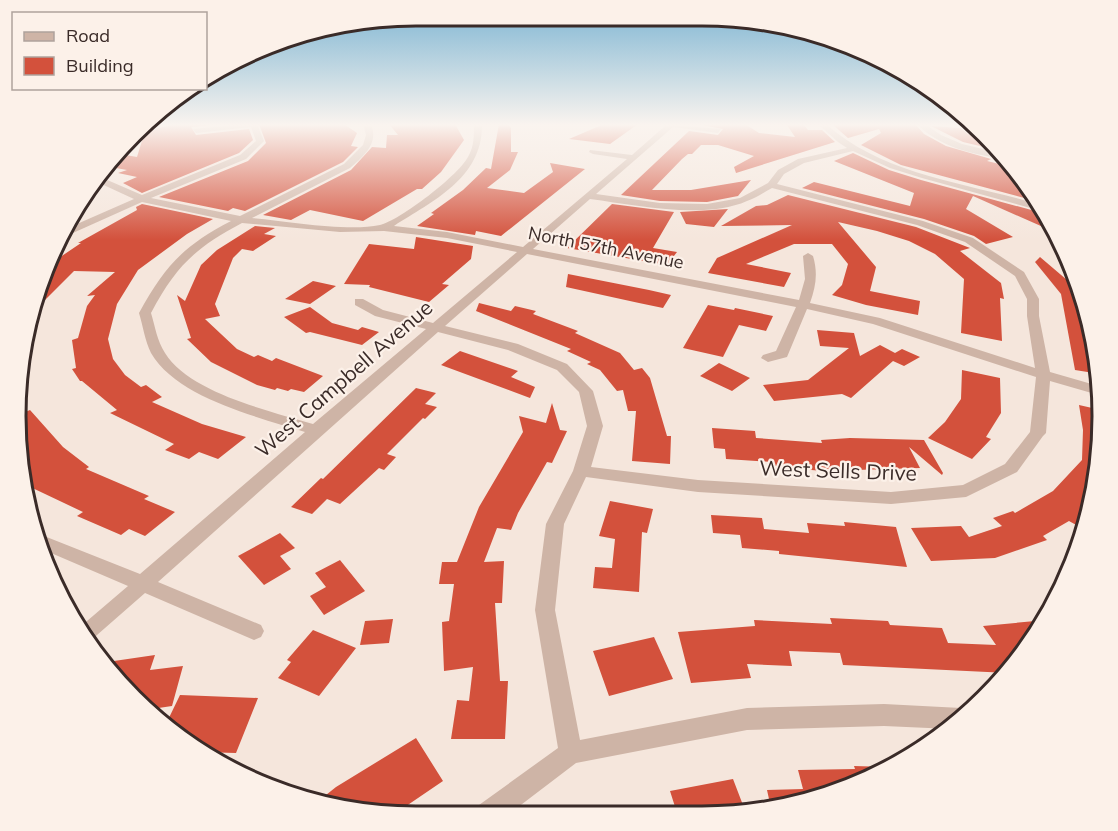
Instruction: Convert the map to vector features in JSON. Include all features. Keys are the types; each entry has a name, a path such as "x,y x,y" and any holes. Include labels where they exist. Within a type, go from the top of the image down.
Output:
{"street":[{"path":"73,229 229,163"},
{"path":"316,430 250,409 188,383 158,354 145,313 164,276 190,251 243,220 352,163"},
{"path":"384,228 451,183 469,163"},
{"name":"West Campbell Avenue","path":"90,631 316,430 626,163"},
{"path":"589,196 660,206 707,207 743,200 771,185 781,172 798,163"},
{"path":"889,163 1031,205"},
{"name":"North 57th Avenue","path":"104,181 142,199 243,220 340,229 384,228 447,236 804,305 876,321 1092,389"},
{"name":"West Sells Drive","path":"581,471 698,486 891,498 966,490 1011,468 1038,433 1043,375 1033,316 1033,298 1020,274 969,240 920,223 771,185"},
{"path":"768,358 782,354 789,332 804,305 813,266 808,256"},
{"path":"359,302 379,313 513,346 562,367 586,391 595,426 581,471 555,524 545,610 571,753"},
{"path":"47,543 254,631"},
{"path":"499,806 571,753 747,719 884,715 948,718"}],"building":[{"path":"118,163 215,163 142,193 123,183 137,177 118,173 127,170 114,168"},
{"path":"244,163 341,163 245,211 233,208 228,211 159,197"},
{"path":"358,163 448,163 422,189 417,189 363,221 310,210 291,220 263,215 351,170"},
{"path":"492,163 513,163 510,170 487,188 524,193 553,172 550,163 585,169 501,236 476,231 475,235 417,226 463,190 486,168 491,169"},
{"path":"655,163 678,163 652,190 691,190 751,180 738,196 707,202 660,201 621,195"},
{"path":"742,163 769,163 736,173 734,167"},
{"path":"838,163 874,163 921,180 1034,211 1043,227 973,196 966,209 1013,237 986,244 974,236 924,219 802,188 814,182 910,206 914,193"},
{"path":"897,163 1001,164 1027,199"},
{"path":"788,195 916,227 970,248 960,251 1001,283 1004,299 1000,298 1002,341 961,333 964,279 935,254 909,241 877,231 838,222 876,267 870,291 920,301 918,315 866,305 832,295 842,285 848,264 832,244 794,244 746,264 791,273 784,287 708,273 717,258 792,225 721,226 756,206 767,205"},
{"path":"142,204 213,219 187,234 138,270 117,304 108,339 113,359 125,375 141,387 146,385 162,397 152,402 202,424 246,437 218,459 199,452 189,459 165,450 174,444 110,413 117,410 80,381 72,369 76,368 72,340 78,338 87,306 95,295 87,296 115,272 74,271 42,302 59,258 81,243 78,243 137,210 136,207"},
{"path":"612,204 674,212 653,248 677,252 667,265 567,248"},
{"path":"728,209 714,227 686,224 680,212"},
{"path":"255,226 275,228 264,234 276,236 253,251 242,249 233,258 215,304 220,316 205,319 237,349 254,357 258,355 272,361 276,358 323,376 304,392 277,388 275,390 257,385 211,362 187,339 191,338 177,295 185,301 201,265 217,250"},
{"path":"416,237 473,246 471,259 442,284 449,285 429,302 369,287 370,285 344,284 369,244 414,249"},
{"path":"1040,257 1068,280 1085,339 1090,372 1075,370 1061,294 1035,262"},
{"path":"568,274 671,295 663,308 566,287"},
{"path":"313,281 336,286 310,304 285,299"},
{"path":"479,303 511,311 515,306 536,311 533,314 578,331 575,333 620,353 634,370 642,368 650,378 667,436 671,436 670,464 632,461 636,411 628,411 623,390 617,391 600,370 587,364 591,362 567,351 571,349 476,311"},
{"path":"708,305 773,316 766,331 739,325 723,357 683,348"},
{"path":"310,307 332,323 358,330 362,327 379,332 362,345 310,332 306,333 284,317"},
{"path":"817,330 854,333 860,356 880,345 895,353 902,349 920,357 904,366 893,361 851,398 842,394 774,401 763,385 808,380 849,348 820,346"},
{"path":"460,351 518,371 511,377 535,387 530,398 441,365"},
{"path":"719,363 750,378 732,391 700,376"},
{"path":"962,370 1000,378 1001,413 986,437 991,439 972,459 928,438 945,422 961,399"},
{"path":"416,388 436,393 425,404 437,407 387,454 396,457 384,470 379,468 340,504 327,499 312,514 291,507 321,478 323,479"},
{"path":"552,403 560,430 567,431 552,463 547,462 511,530 497,528 484,562 504,561 502,603 495,603 500,681 508,681 505,739 451,739 457,700 469,701 473,667 444,671 442,622 449,621 454,584 439,584 442,562 457,562 479,507 523,432 519,416 546,423"},
{"path":"1079,405 1092,408 1092,441 1085,492 1076,525 1069,521 1043,536 1047,540 995,558 931,561 911,528 961,526 969,537 1002,526 993,518 1013,511 1015,513 1053,491 1082,460 1083,430"},
{"path":"30,410 63,447 89,467 86,469 149,496 144,499 175,512 145,536 129,529 121,535 77,516 83,512 32,488 26,441 26,412"},
{"path":"712,428 755,431 756,438 822,443 821,440 850,438 924,440 943,473 942,475 909,447 920,468 824,471 773,467 772,462 726,459 725,449 714,448"},
{"path":"610,501 653,509 647,533 642,532 639,592 593,588 595,567 612,568 615,539 599,536"},
{"path":"711,515 762,518 764,529 809,533 807,523 845,526 844,522 896,527 907,567 742,548 740,535 713,533"},
{"path":"280,533 295,548 280,556 291,569 264,585 238,556"},
{"path":"340,560 365,591 324,615 310,596 326,587 315,573"},
{"path":"830,618 888,621 890,625 942,628 948,643 996,645 983,626 1033,621 996,672 843,665 840,653 789,651 792,666 747,664 751,678 691,683 678,632 755,626 754,620 832,624"},
{"path":"393,619 389,643 360,645 365,621"},
{"path":"313,630 356,648 319,696 278,678 291,662 287,660"},
{"path":"654,637 673,679 609,696 593,651"},
{"path":"155,655 150,670 183,666 172,706 157,708 122,673 114,661"},
{"path":"180,695 258,698 236,753 219,753 169,718"},
{"path":"416,738 443,781 407,806 365,802 326,795"},
{"path":"854,766 872,767 828,785 769,800 767,790 803,789 798,770 855,769"},
{"path":"733,779 742,803 675,806 670,791"}]}
